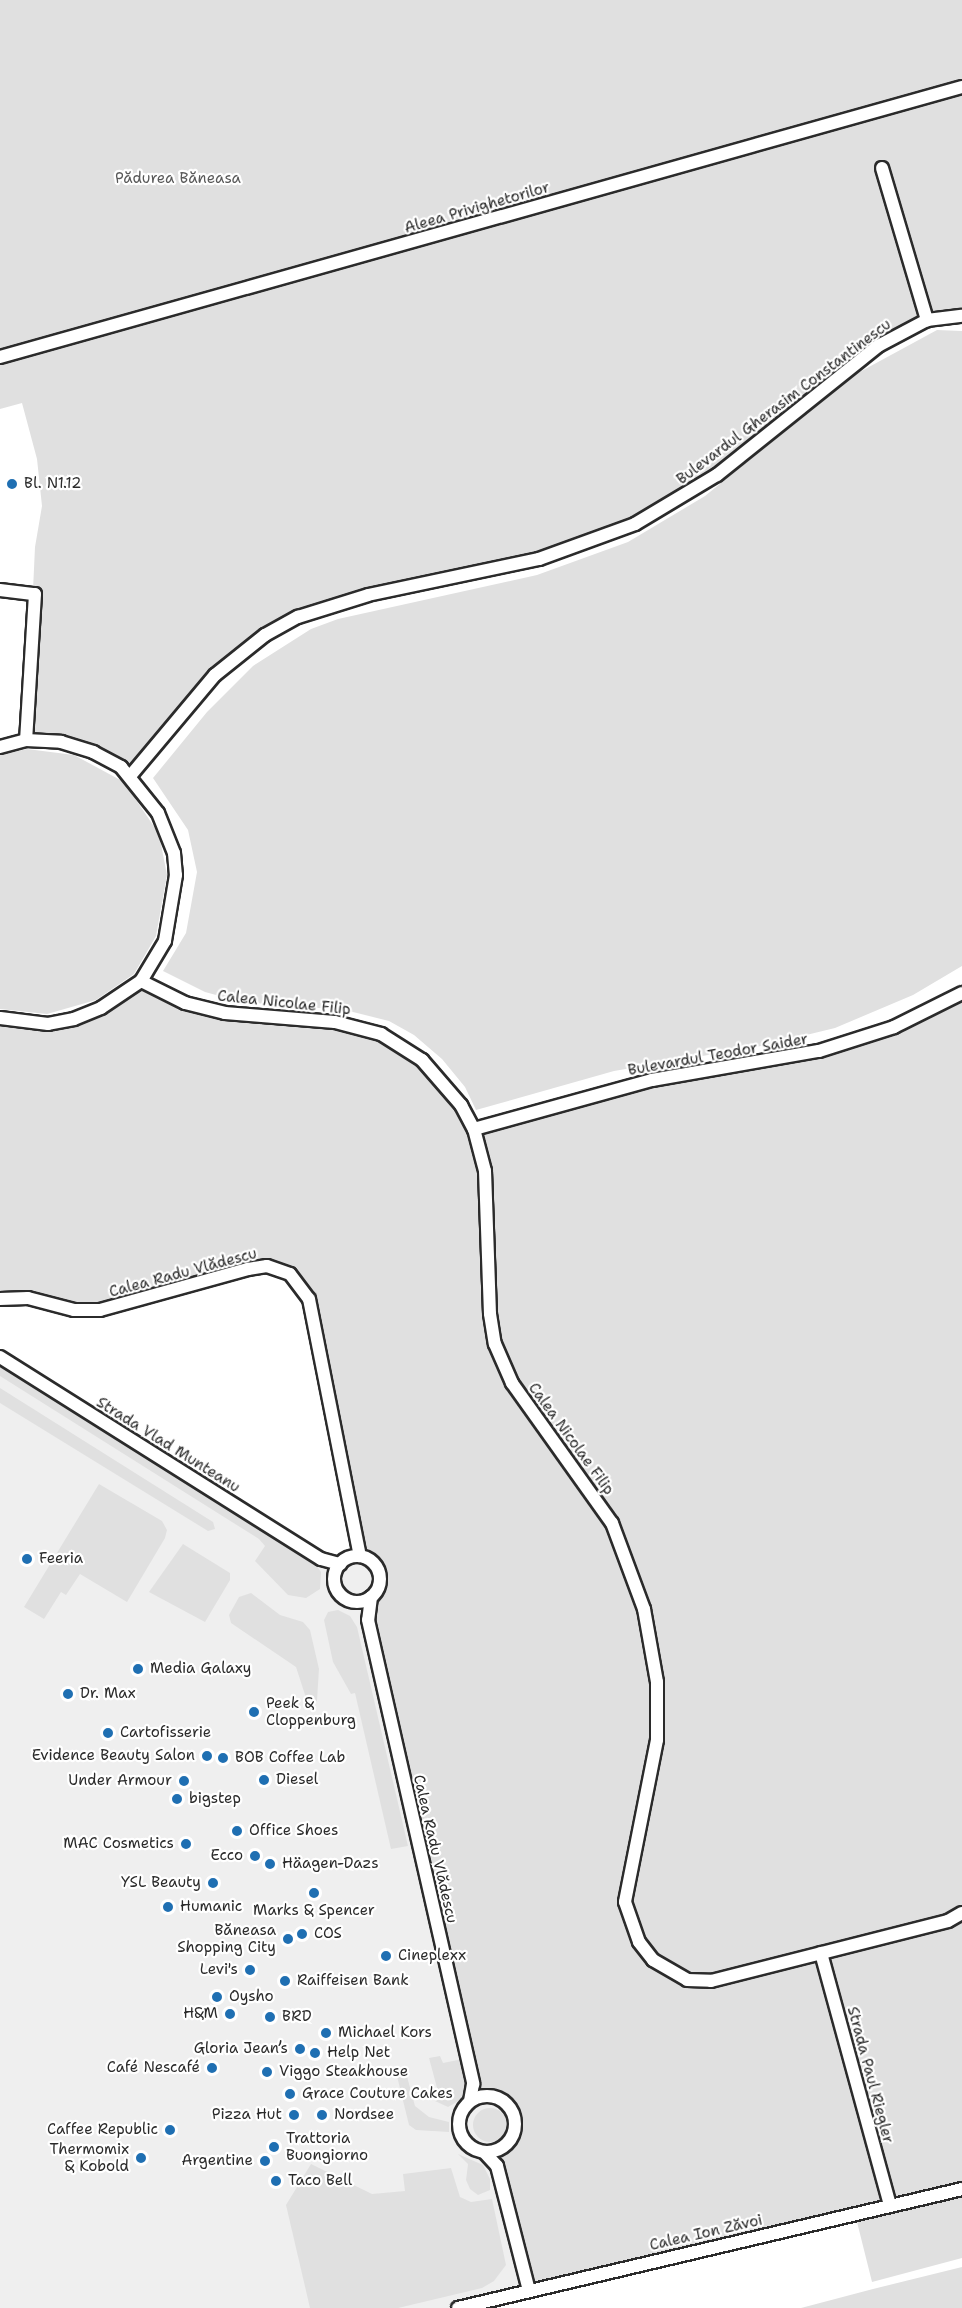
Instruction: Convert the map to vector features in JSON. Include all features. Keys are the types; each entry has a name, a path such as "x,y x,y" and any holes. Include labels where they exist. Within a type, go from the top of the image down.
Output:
{"street":[{"name":"Aleea Privighetorilor","path":"0,357 962,87"},
{"path":"882,168 927,320 962,316"},
{"name":"Bulevardul Gherasim Constantinescu","path":"130,775 215,675 265,635 327,606 539,559 635,524 717,476 878,346 927,320"},
{"path":"0,590 36,594 26,740"},
{"path":"0,747 26,740 76,746 109,760 130,775 167,831 176,876 165,941 141,981 101,1008 74,1019 48,1024 0,1018"},
{"name":"Calea Nicolae Filip","path":"141,981 185,1003 225,1013 334,1022 381,1034 408,1049 437,1074 457,1098 474,1129 487,1190 489,1296 495,1344 512,1383 612,1523 635,1576 651,1644 658,1711 655,1759 626,1883 625,1902 634,1932 653,1960 687,1980 711,1981 948,1921 962,1913"},
{"name":"Bulevardul Teodor Saider","path":"474,1129 652,1080 819,1051 894,1027 962,993"},
{"name":"Calea Radu Vlădescu","path":"0,1299 28,1298 74,1310 100,1310 248,1269 267,1266 290,1274 309,1299 346,1472 352,1527 360,1556"},
{"name":"Strada Vlad Munteanu","path":"0,1357 321,1559 340,1566"},
{"name":"Calea Radu Vlădescu","path":"340,1566 352,1527"},
{"path":"360,1556 373,1562 380,1573 380,1586 371,1597 354,1602 340,1595 340,1566 360,1556"},
{"name":"Calea Radu Vlădescu","path":"371,1597 368,1620 473,2084 470,2101"},
{"name":"Calea Radu Vlădescu","path":"354,1602 368,1620"},
{"name":"Strada Paul Riegler","path":"821,1953 890,2205"},
{"path":"473,2084 485,2096 504,2101 514,2115 515,2131 504,2147 497,2166"},
{"path":"485,2096 470,2101 460,2114 459,2129 467,2145 484,2152 497,2166 529,2291"},
{"path":"484,2152 504,2147"},
{"name":"Calea Ion Zăvoi","path":"458,2308 962,2189"}],"shaded area":[{"path":"0,1357 340,1564 360,1556 378,1568 381,1582 375,1594 475,2098 500,2098 514,2115 511,2139 495,2151 529,2291 458,2308 0,2308"}],"green space":[{"name":"Pădurea Băneasa","path":"0,0 962,0 962,316 908,328 717,475 590,543 327,606 236,656 131,775 93,752 26,740 35,547 42,506 37,459 22,403 0,409"},
{"path":"937,330 962,331 962,966 913,995 835,1028 761,1046 614,1071 476,1110 465,1087 442,1059 414,1035 389,1021 345,1010 242,1002 205,992 163,971 186,933 197,872 188,830 153,778 207,712 253,666 311,629 338,619 537,575 628,542 705,496 856,374"},
{"path":"27,749 74,755 124,782 159,834 167,875 156,936 134,974 96,1000 47,1014 0,1009 0,755"},
{"path":"141,981 185,1003 335,1022 408,1049 474,1129 652,1080 819,1051 962,993 962,2258 872,2282 855,2214 529,2291 494,2152 511,2139 515,2131 512,2110 495,2097 475,2098 364,1601 378,1590 380,1573 367,1558 352,1556 352,1527 300,1285 267,1266 100,1310 0,1299 0,1018 74,1019"},
{"path":"0,1366 312,1559 321,1572 320,1589 306,1598 288,1595 255,1561 265,1546 259,1539 0,1376"},
{"path":"0,1388 213,1522 215,1529 208,1531 0,1403"},
{"path":"99,1484 162,1521 167,1530 165,1538 127,1602 80,1574 66,1595 61,1592 44,1619 24,1607"},
{"path":"183,1544 230,1573 230,1580 205,1622 149,1592"},
{"path":"251,1593 280,1615 303,1622 310,1630 319,1669 317,1701 308,1704 296,1667 231,1623 229,1615 239,1597"},
{"path":"338,1610 350,1616 357,1627 408,1846 391,1849 355,1693 351,1694 333,1662 324,1620 328,1612"},
{"path":"440,2056 443,2063 463,2059 467,2085 460,2100 448,2107 435,2101 440,2099 429,2058"},
{"path":"405,2069 415,2106 429,2117 449,2122 449,2132 416,2130 409,2125 396,2072"},
{"path":"490,2108 502,2113 507,2125 502,2137 490,2142 478,2137 473,2125 478,2113"},
{"path":"458,2154 483,2165 490,2179 490,2190 478,2195 470,2189 466,2180 468,2164"},
{"path":"311,2164 372,2194 405,2191 403,2174 451,2168 460,2197 471,2202 492,2199 506,2265 494,2281 482,2288 398,2308 310,2308 286,2205"},
{"path":"962,2267 962,2308 801,2308 873,2289"}],"place":[{"name":"Bl. N1.12","path":"12,484"},
{"name":"Feeria","path":"27,1559"},
{"name":"Media Galaxy","path":"138,1669"},
{"name":"Dr. Max","path":"68,1694"},
{"name":"Peek & Cloppenburg","path":"254,1712"},
{"name":"Cartofisserie","path":"108,1733"},
{"name":"Evidence Beauty Salon","path":"207,1756"},
{"name":"BOB Coffee Lab","path":"223,1758"},
{"name":"Diesel","path":"264,1780"},
{"name":"Under Armour","path":"184,1781"},
{"name":"bigstep","path":"177,1799"},
{"name":"Office Shoes","path":"237,1831"},
{"name":"MAC Cosmetics","path":"186,1844"},
{"name":"Ecco","path":"255,1856"},
{"name":"Häagen-Dazs","path":"270,1864"},
{"name":"YSL Beauty","path":"213,1883"},
{"name":"Marks & Spencer","path":"314,1893"},
{"name":"Humanic","path":"168,1907"},
{"name":"COS","path":"302,1934"},
{"name":"Băneasa Shopping City","path":"288,1939"},
{"name":"Cineplexx","path":"386,1956"},
{"name":"Levi's","path":"250,1970"},
{"name":"Raiffeisen Bank","path":"285,1981"},
{"name":"Oysho","path":"217,1997"},
{"name":"H&M","path":"230,2014"},
{"name":"BRD","path":"270,2017"},
{"name":"Michael Kors","path":"326,2033"},
{"name":"Gloria Jean’s","path":"300,2049"},
{"name":"Help Net","path":"315,2053"},
{"name":"Café Nescafé","path":"212,2068"},
{"name":"Viggo Steakhouse","path":"267,2072"},
{"name":"Grace Couture Cakes","path":"290,2094"},
{"name":"Pizza Hut","path":"294,2115"},
{"name":"Nordsee","path":"322,2115"},
{"name":"Caffee Republic","path":"170,2130"},
{"name":"Trattoria Buongiorno","path":"274,2147"},
{"name":"Thermomix & Kobold","path":"141,2158"},
{"name":"Argentine","path":"265,2161"},
{"name":"Taco Bell","path":"276,2181"}]}
